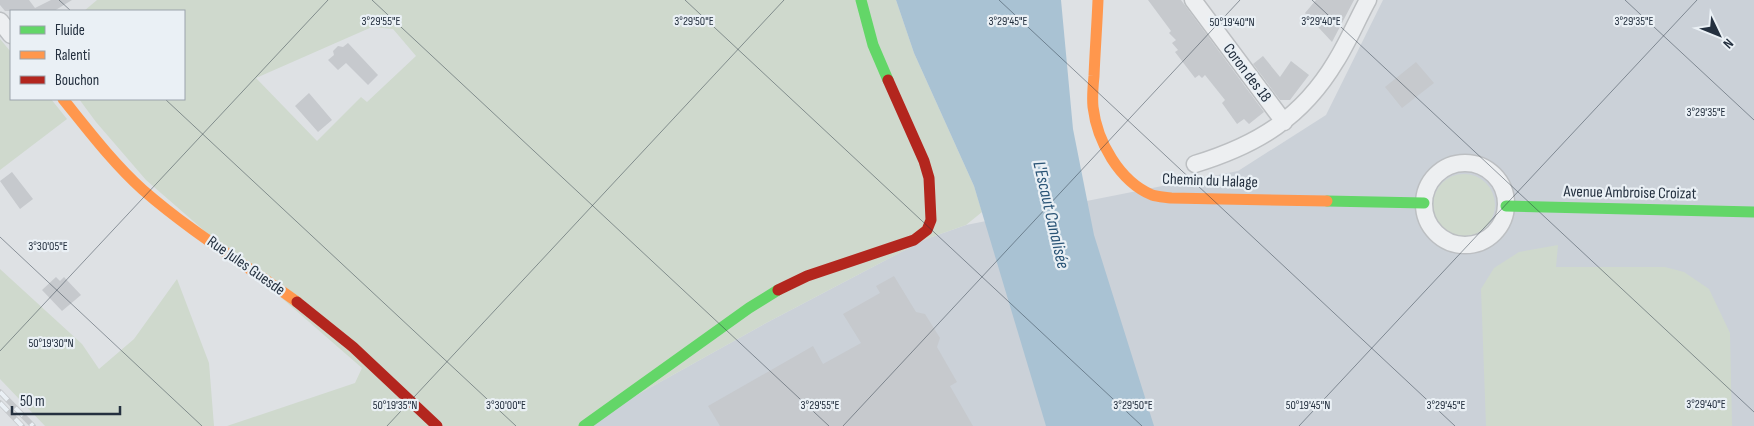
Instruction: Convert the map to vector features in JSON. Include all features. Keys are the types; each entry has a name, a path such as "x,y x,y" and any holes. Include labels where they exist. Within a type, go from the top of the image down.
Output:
{"street":[{"path":"584,426 777,290 807,276 914,240 927,230 931,220 931,194 927,170 873,45 861,0"},
{"name":"Chemin du Halage","path":"1098,0 1093,95 1095,114 1103,140 1112,158 1124,174 1141,189 1154,196 1171,198 1424,202"},
{"name":"Coron des 18","path":"1192,0 1284,122"},
{"path":"1195,164 1240,148 1258,139 1284,122 1300,108 1328,75 1368,0"},
{"path":"0,21 10,34"},
{"name":"Rue Jules Guesde","path":"64,100 109,155 142,189 322,321 373,364 437,426"},
{"path":"1466,163 1482,167 1495,176 1504,190 1506,206 1501,223 1490,236 1475,244 1463,245 1446,241 1437,234 1427,220 1424,202 1428,186 1439,172 1454,164 1466,163"},
{"name":"Avenue Ambroise Croizat","path":"1506,206 1754,212"}],"shaded area":[{"path":"97,0 896,0 914,53 974,186 982,212 966,225 926,239 768,322 581,426 227,426 355,383 362,368 146,180 96,122 80,100 185,100 185,10 85,10","holes":["372,27 393,29 416,56 367,102 361,97 317,141 256,78"]},
{"path":"1383,0 1754,0 1754,426 581,426 768,322 926,239 966,225 1238,171 1326,115"},
{"path":"0,39 10,51 10,100 52,100 67,119 0,170"},
{"path":"1458,174 1470,174 1486,183 1493,193 1495,205 1493,217 1486,227 1470,236 1458,236 1447,231 1438,222 1433,211 1433,199 1438,188 1447,179"},
{"path":"1558,245 1556,267 1665,267 1684,272 1709,289 1730,333 1732,426 1486,426 1481,289 1494,268 1519,252"},
{"path":"0,269 82,344 99,369 134,339 177,279 209,363 214,426 45,426 0,379"}],"water":[{"name":"L'Escaut Canalisée","path":"896,0 1061,0 1073,129 1094,235 1154,426 1046,426 974,186 914,53"}],"building":[{"path":"0,0 29,0 35,8 51,0 72,0 56,10 5,11 0,5"},
{"path":"1148,0 1181,0 1264,112 1249,124 1244,119 1237,124 1222,103 1225,100 1205,75 1202,78 1199,75 1195,78 1175,52 1178,50 1172,43 1176,40 1169,33 1171,31"},
{"path":"1316,0 1354,0 1332,42 1305,13"},
{"path":"348,43 378,75 368,85 346,63 338,70 328,60 334,55 333,51 338,46 343,47"},
{"path":"1263,56 1280,77 1291,61 1309,75 1290,100 1280,100 1253,64"},
{"path":"1416,62 1434,83 1402,108 1385,87"},
{"path":"309,93 332,120 318,132 295,106"},
{"path":"12,172 33,199 20,209 0,181"},
{"path":"894,276 916,312 925,314 940,338 937,347 957,382 950,386 973,426 720,426 708,406 813,346 823,364 861,343 843,314 880,293 876,286"},
{"path":"56,277 60,281 64,277 81,295 62,311 42,290"}],"railway":[{"path":"0,392 33,426"},
{"path":"0,403 22,426"}],"traffic: fast":[{"path":"861,0 873,45 888,80"},
{"path":"1327,201 1424,203"},
{"path":"1506,206 1754,212"},
{"path":"584,426 749,308 778,290"}],"traffic: slow":[{"path":"1098,0 1093,92 1095,120 1105,146 1120,170 1129,180 1140,189 1159,197 1327,201"},
{"path":"64,100 111,158 143,190 199,234 297,302"}],"traffic: jam":[{"path":"778,290 807,276 914,240 927,230 931,220 929,178 924,161 888,80"},
{"path":"297,302 353,347 437,426"}]}
